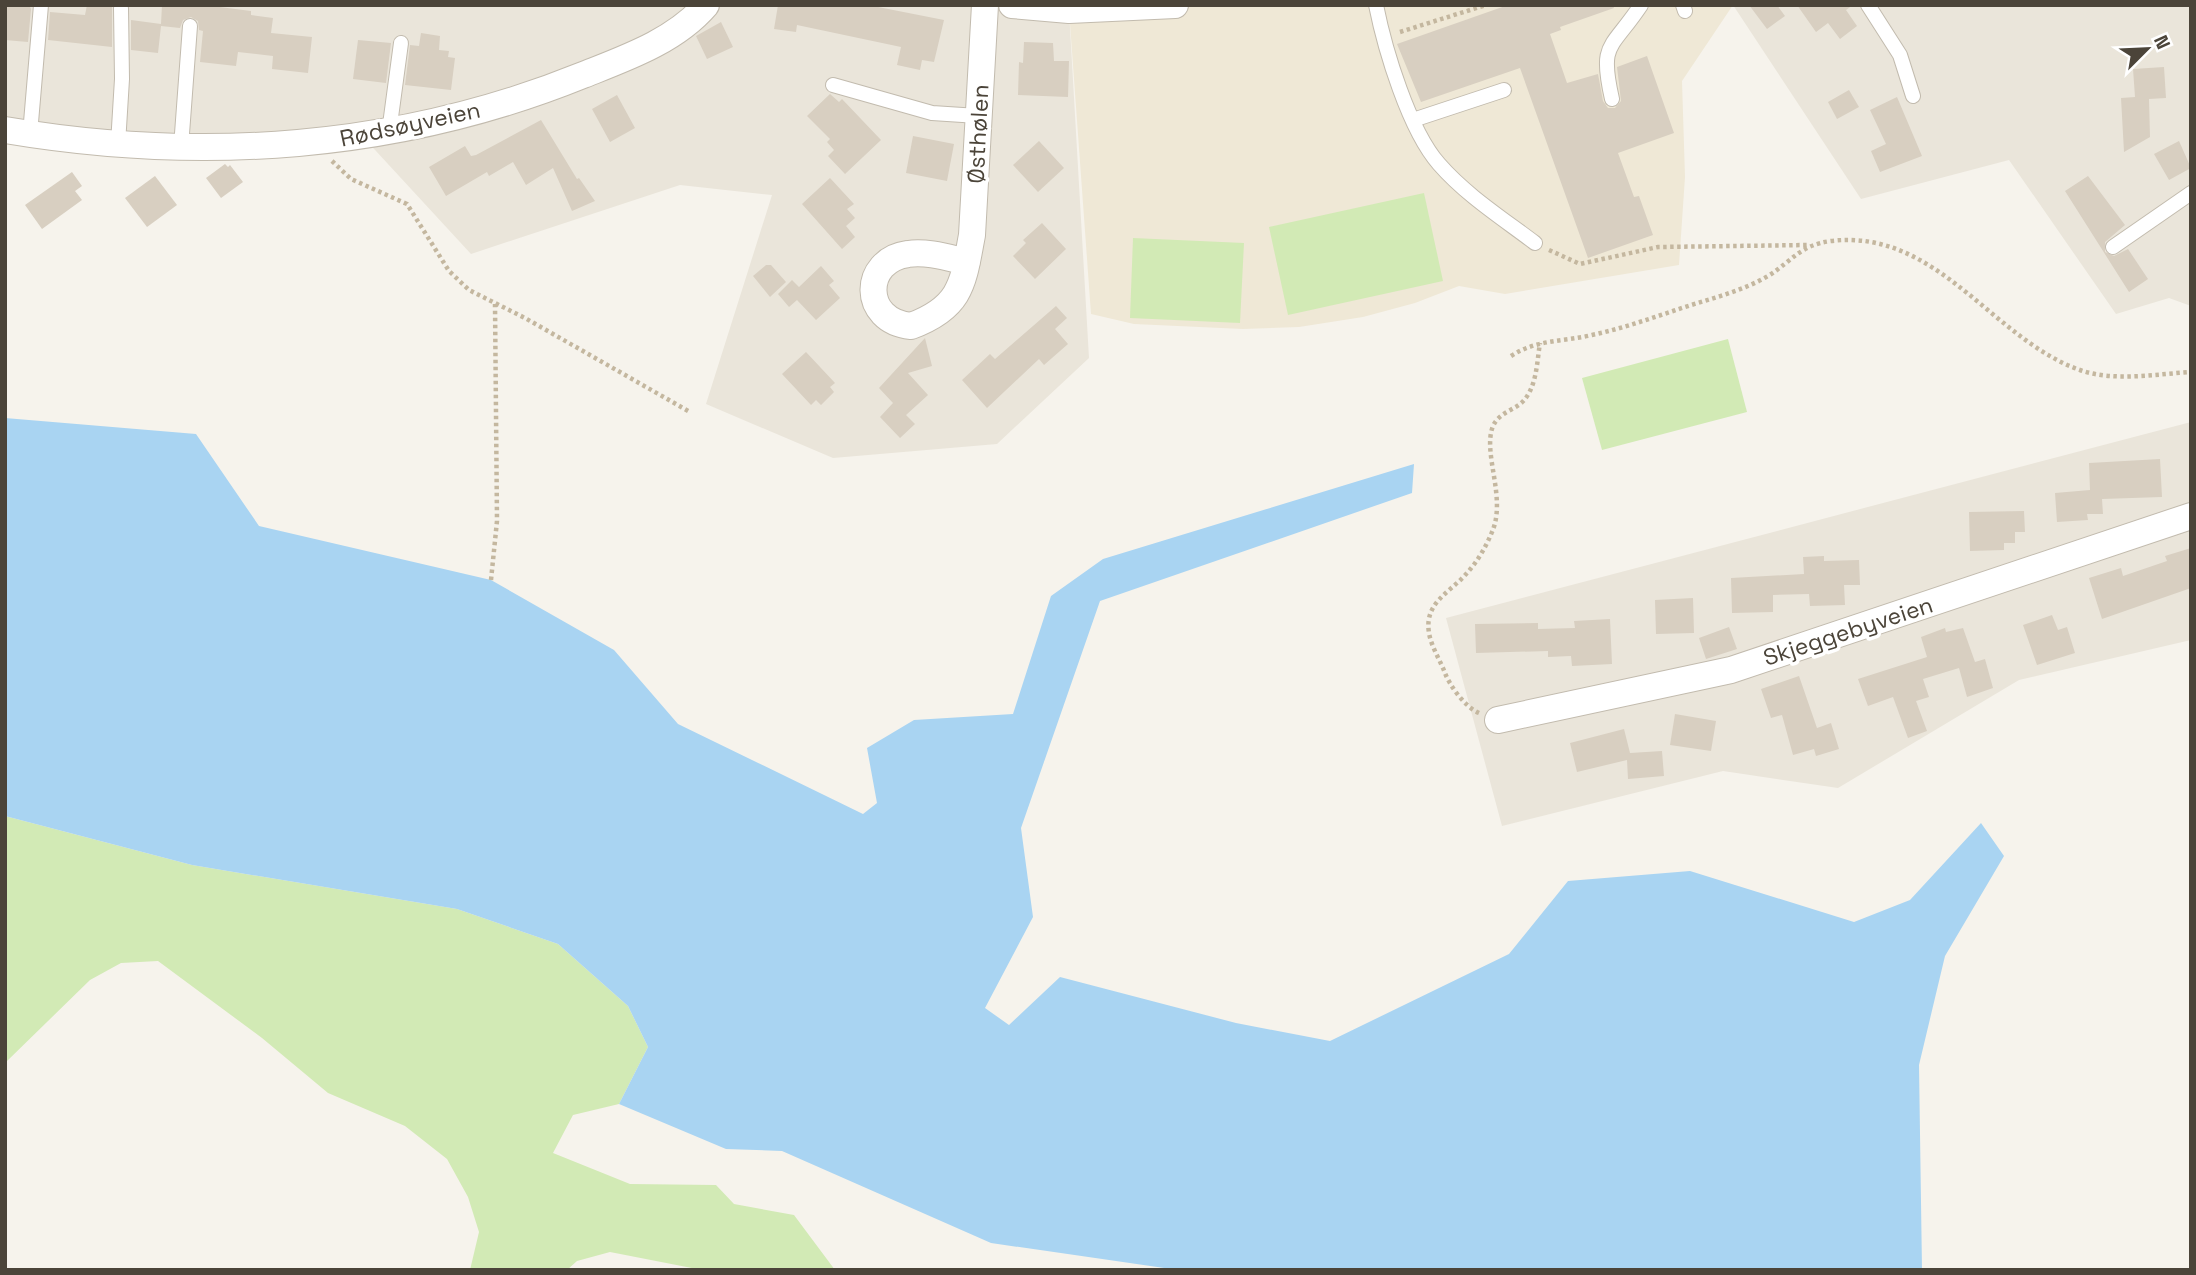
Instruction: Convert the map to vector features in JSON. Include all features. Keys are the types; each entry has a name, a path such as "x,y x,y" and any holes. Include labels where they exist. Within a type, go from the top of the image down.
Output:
{"street":[{"name":"Rødsøyveien","path":"18,132 118,144 181,147 323,141 389,132 481,110 606,66 670,34 706,5"},
{"name":"Østhølen","path":"967,262 972,235 985,5"},
{"path":"1012,5 1069,10 1175,5"},
{"name":"Skjeggebyveien","path":"1498,720 1731,670 2191,516"}],"lane":[{"path":"18,132 41,5"},
{"path":"1376,5 1382,37 1413,120 1440,165 1480,202 1535,243"},
{"path":"1612,99 1604,66 1608,49 1641,5"},
{"path":"1868,5 1900,55 1913,96"},
{"path":"118,144 122,79 121,8"},
{"path":"181,147 190,26"},
{"path":"389,132 401,43"},
{"path":"833,85 932,113 978,116"},
{"path":"1413,120 1504,90"},
{"path":"2113,247 2191,193"}],"path":[{"path":"1382,37 1486,5"},
{"path":"323,141 333,164 351,179 407,204 449,271 469,290 690,412"},
{"path":"1535,243 1580,264 1658,247 1734,243 1810,245 1856,241 1901,252 1953,281 2018,332 2081,371 2109,374 2191,372"},
{"path":"1511,356 1528,345 1589,336 1743,288 1769,275 1810,245"},
{"path":"491,580 498,521 495,303"},
{"path":"1498,720 1472,710 1448,681 1429,634 1429,613 1439,597 1466,575 1493,530 1498,502 1491,444 1493,426 1505,411 1524,401 1533,384 1539,343"}],"shaded area":[{"path":"5,5 1174,5 1069,11 1089,358 997,444 833,458 706,404 772,195 680,185 471,254 364,138 5,130"},
{"path":"1174,5 1733,5 1682,81 1685,177 1679,265 1505,294 1459,286 1415,303 1363,317 1299,327 1243,329 1134,324 1091,314 1069,10"},
{"path":"1733,5 2191,5 2191,306 2169,298 2116,314 2009,160 1861,199"},
{"path":"2191,422 2191,640 2019,680 1838,788 1723,771 1502,826 1446,618"}],"green space":[{"path":"1424,193 1443,281 1288,315 1269,227"},
{"path":"1133,238 1244,243 1240,323 1130,318"},
{"path":"1728,339 1747,412 1602,450 1582,378"},
{"path":"5,816 192,865 457,909 558,944 628,1006 648,1047 619,1104 573,1115 553,1153 630,1184 716,1185 734,1204 794,1215 835,1270 702,1270 610,1252 577,1261 567,1270 470,1270 479,1232 468,1197 447,1159 405,1126 328,1093 262,1038 158,961 121,963 90,980 5,1063"}],"water":[{"path":"5,418 196,434 259,526 491,580 614,650 678,724 863,814 877,803 867,748 914,720 1013,714 1051,596 1103,559 1414,464 1412,493 1100,601 1021,828 1033,917 985,1008 1009,1025 1060,977 1236,1023 1330,1041 1509,954 1568,881 1690,871 1854,922 1910,900 1981,823 2004,856 1945,956 1919,1065 1922,1270 1178,1270 991,1243 782,1151 726,1149 619,1104 648,1047 628,1006 558,944 457,909 192,865 5,816"}],"building":[{"path":"5,5 29,5 31,9 28,42 5,40"},
{"path":"87,5 112,5 112,47 48,40 50,12 85,15"},
{"path":"162,5 204,5 251,11 251,15 273,18 271,33 312,37 308,73 272,69 273,56 238,52 236,66 200,62 203,31 199,30 198,21 191,17 183,20 180,28 161,26 158,53 131,50 131,20 161,24"},
{"path":"778,5 868,5 944,20 934,62 922,60 920,70 897,65 901,47 797,25 796,32 774,29"},
{"path":"1508,5 1613,5 1614,8 1560,27 1561,30 1550,34 1567,83 1598,74 1603,101 1608,108 1615,108 1621,101 1617,67 1647,56 1674,133 1618,153 1634,197 1639,196 1653,235 1588,258 1520,68 1421,102 1397,44"},
{"path":"1749,5 1777,5 1785,16 1767,29"},
{"path":"1797,5 1853,5 1846,10 1857,26 1840,39 1828,23 1816,32"},
{"path":"721,22 733,47 707,59 696,36"},
{"path":"421,33 440,36 439,50 449,51 448,57 455,58 451,90 405,85 410,45 419,46"},
{"path":"358,40 391,43 386,83 353,79"},
{"path":"1024,42 1053,43 1054,61 1069,61 1068,97 1018,95 1019,62 1023,63"},
{"path":"2164,67 2166,98 2149,99 2150,137 2124,152 2121,98 2135,97 2133,69"},
{"path":"1849,90 1859,107 1837,119 1828,102"},
{"path":"830,94 839,102 842,99 881,140 845,174 828,156 834,150 827,142 830,139 807,116"},
{"path":"617,95 635,128 610,142 592,109"},
{"path":"1897,97 1922,156 1880,172 1871,151 1886,144 1870,110"},
{"path":"541,120 577,179 579,178 595,201 572,211 553,168 526,185 513,162 489,176 487,172 446,196 429,167 465,146 471,156 476,155"},
{"path":"913,136 954,144 947,181 906,173"},
{"path":"1039,141 1064,168 1038,192 1013,165"},
{"path":"2179,141 2191,168 2169,180 2154,154"},
{"path":"225,164 228,167 230,165 243,182 221,198 206,178"},
{"path":"72,172 82,186 75,191 82,200 42,229 25,205"},
{"path":"155,176 177,205 147,227 125,198"},
{"path":"2088,176 2125,225 2105,242 2105,252 2114,256 2128,249 2148,279 2129,292 2065,191"},
{"path":"830,178 854,204 847,209 855,218 846,226 855,237 842,249 802,204"},
{"path":"1042,223 1066,249 1035,279 1013,256 1026,243 1023,240"},
{"path":"766,265 771,265 786,282 770,297 753,276"},
{"path":"821,266 834,281 829,285 840,298 816,320 797,300 789,307 778,294 792,280 799,287"},
{"path":"1056,306 1067,318 1055,329 1068,344 1044,365 1039,359 987,408 962,380 990,354 995,359"},
{"path":"925,338 932,366 908,373 928,395 906,415 915,424 900,438 880,417 893,403 879,388"},
{"path":"806,352 835,383 830,387 834,392 821,405 816,400 811,405 782,374"},
{"path":"2160,459 2162,497 2102,499 2103,514 2087,514 2088,520 2057,522 2055,493 2090,490 2089,463"},
{"path":"2024,511 2025,532 2015,532 2015,543 2004,543 2004,550 1970,551 1969,512"},
{"path":"2191,548 2191,588 2102,619 2089,578 2121,568 2123,576 2167,561 2165,556"},
{"path":"1824,556 1824,561 1859,560 1860,585 1844,585 1845,605 1810,606 1809,594 1773,595 1773,612 1732,613 1731,578 1804,574 1803,557"},
{"path":"1693,598 1694,633 1656,634 1655,600"},
{"path":"2052,615 2058,630 2067,627 2075,653 2037,665 2023,625"},
{"path":"1610,619 1612,664 1572,666 1571,656 1548,657 1548,651 1476,653 1475,624 1538,623 1538,629 1575,628 1574,621"},
{"path":"1729,627 1737,649 1706,659 1699,638"},
{"path":"1945,628 1946,632 1963,628 1975,662 1985,659 1993,688 1967,697 1959,668 1923,679 1929,697 1916,701 1927,731 1908,738 1893,697 1868,706 1858,679 1927,657 1921,637"},
{"path":"1799,676 1817,728 1831,723 1839,749 1816,756 1814,749 1793,755 1782,715 1771,718 1761,689"},
{"path":"1675,714 1716,721 1711,751 1670,745"},
{"path":"1624,729 1630,753 1662,751 1664,776 1628,779 1627,760 1577,772 1570,743"}]}
